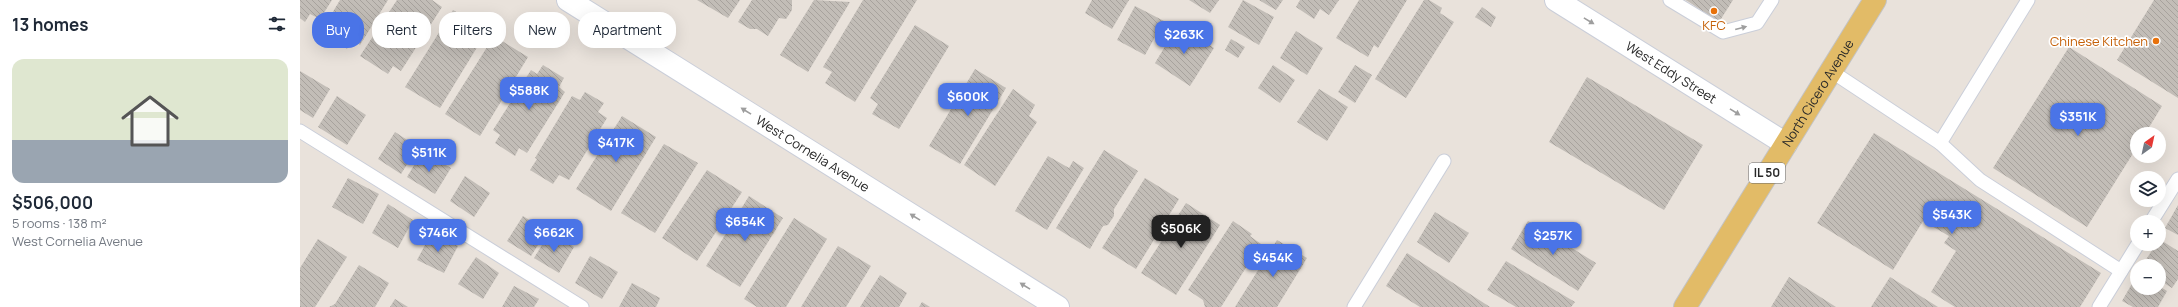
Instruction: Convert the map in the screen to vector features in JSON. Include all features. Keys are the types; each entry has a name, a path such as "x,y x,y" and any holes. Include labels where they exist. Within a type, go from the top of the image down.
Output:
{"main road":[{"name":"North Cicero Avenue","path":"1685,307 1875,0"}],"street":[{"name":"West Cornelia Avenue","path":"568,0 1058,307"},
{"name":"West Eddy Street","path":"1556,0 1786,144"}],"lane":[{"path":"1670,0 1723,32 1757,23 1772,0"},
{"path":"1940,143 2028,0"},
{"path":"1830,71 1940,143 1980,180 2121,271"},
{"path":"300,131 582,307"},
{"path":"1354,307 1444,161"},
{"path":"2155,215 2178,179"},
{"path":"2099,307 2134,251"}],"building":[{"path":"300,0 332,0 324,12 312,12 312,15 310,14 305,22 300,18"},
{"path":"340,0 388,0 381,12 372,12 372,26 364,39 364,12 333,12"},
{"path":"397,0 432,0 442,7 431,24 431,12 389,12"},
{"path":"697,0 740,0 728,18"},
{"path":"752,0 792,0 792,10 786,19 779,18 768,36 757,29 750,29 738,22"},
{"path":"814,0 850,2 808,72 780,55"},
{"path":"863,0 917,0 855,102 825,83 832,72 823,67"},
{"path":"1092,0 1129,0 1112,29 1085,13"},
{"path":"1189,0 1219,0 1210,13"},
{"path":"1243,0 1274,17 1259,45 1228,27"},
{"path":"1259,0 1283,0 1276,10"},
{"path":"1300,0 1339,0 1329,15 1320,9 1314,19 1296,7"},
{"path":"1359,0 1407,0 1378,48 1374,45 1368,57 1336,38"},
{"path":"1424,0 1429,0 1442,8 1440,13 1454,22 1406,98 1375,79"},
{"name":"KFC","path":"1686,0 1733,0 1719,22"},
{"path":"2154,0 2178,0 2178,98 2117,60"},
{"path":"1135,6 1164,21 1145,55 1117,40"},
{"path":"1482,7 1496,17 1491,27 1475,17"},
{"path":"915,25 949,46 899,129 872,114 878,104 870,98"},
{"path":"1178,25 1214,48 1190,86 1155,63"},
{"path":"1296,31 1323,48 1307,75 1280,58"},
{"path":"439,32 439,48 477,48 440,108 405,87 429,48 431,48 431,45"},
{"path":"372,38 372,48 416,48 401,71 393,66 388,74 360,56"},
{"path":"1231,39 1245,47 1238,58 1225,50"},
{"path":"506,43 528,57 480,136 445,114 486,48 506,48"},
{"path":"2069,47 2162,106 2149,127 2130,127 2130,158 2087,227 1993,168"},
{"path":"543,65 564,78 559,87 565,92 527,153 519,148 515,156 495,143 500,135 493,130 531,70 537,74"},
{"path":"1273,65 1295,80 1280,103 1258,88"},
{"path":"1355,65 1372,75 1355,103 1338,92"},
{"path":"975,69 1006,88 960,164 929,146"},
{"path":"300,71 330,89 313,118 300,110"},
{"path":"1587,77 1703,145 1664,210 1549,142"},
{"path":"1013,89 1035,105 1029,116 1037,122 995,186 964,165"},
{"path":"1319,89 1348,107 1327,141 1297,122"},
{"path":"585,92 604,103 598,112 607,118 569,180 559,175 553,184 530,170 537,159 535,158 572,96 580,100"},
{"path":"337,96 366,115 347,145 318,127"},
{"path":"622,116 656,137 611,211 576,189"},
{"path":"395,132 418,147 401,174 378,159"},
{"path":"1874,133 2101,273 2080,307 1955,307 1931,292 1956,251 1944,243 1949,236 1923,221 1893,270 1817,223"},
{"path":"664,144 698,163 655,233 621,213"},
{"path":"1104,150 1138,171 1114,209 1114,216 1108,225 1103,226 1090,249 1056,228"},
{"path":"422,152 451,168 435,194 407,177"},
{"path":"1048,156 1069,168 1073,161 1084,168 1047,230 1015,211"},
{"path":"707,170 742,192 697,261 662,238"},
{"path":"465,176 490,193 474,217 450,201"},
{"path":"348,178 379,194 363,224 332,207"},
{"path":"1145,178 1179,199 1136,269 1102,248"},
{"path":"749,196 783,218 740,287 706,266"},
{"path":"1186,203 1220,225 1176,295 1141,273"},
{"path":"388,204 413,220 398,248 372,233"},
{"path":"2178,205 2178,235 2166,229"},
{"path":"1435,212 1469,233 1449,263 1417,242"},
{"path":"523,216 547,231 531,256 507,241"},
{"path":"794,218 827,239 786,307 757,307 744,299"},
{"path":"1233,221 1252,234 1250,236 1261,244 1221,307 1205,307 1203,300 1188,290"},
{"path":"1528,221 1596,263 1578,291 1511,249"},
{"path":"432,232 458,246 444,273 417,260"},
{"path":"550,232 574,247 559,273 534,258"},
{"path":"318,239 347,257 315,307 300,307 300,268"},
{"path":"1277,240 1307,258 1277,307 1235,307"},
{"path":"2166,243 2178,251 2178,279 2172,288 2166,284 2166,259 2146,259 2152,251 2166,251"},
{"path":"838,246 871,266 846,307 801,307"},
{"path":"1407,253 1490,307 1420,307 1386,286"},
{"path":"590,256 618,272 602,299 575,283"},
{"path":"476,257 499,273 483,299 458,284"},
{"path":"1506,261 1575,302 1571,307 1516,307 1487,290"},
{"path":"359,265 389,283 375,307 329,307 335,304"},
{"path":"880,275 907,293 899,307 860,307"},
{"path":"1789,277 1836,307 1771,307"},
{"path":"1890,277 1938,307 1871,307"},
{"path":"632,283 660,298 656,307 619,307"},
{"path":"514,286 539,299 534,307 502,307"},
{"path":"2130,287 2130,295 2165,295 2158,307 2133,307 2122,301"},
{"path":"395,299 408,307 390,307"},
{"path":"922,302 930,307 919,307"}],"place":[{"name":"KFC","path":"1714,11"},
{"name":"Chinese Kitchen","path":"2156,41"}]}
